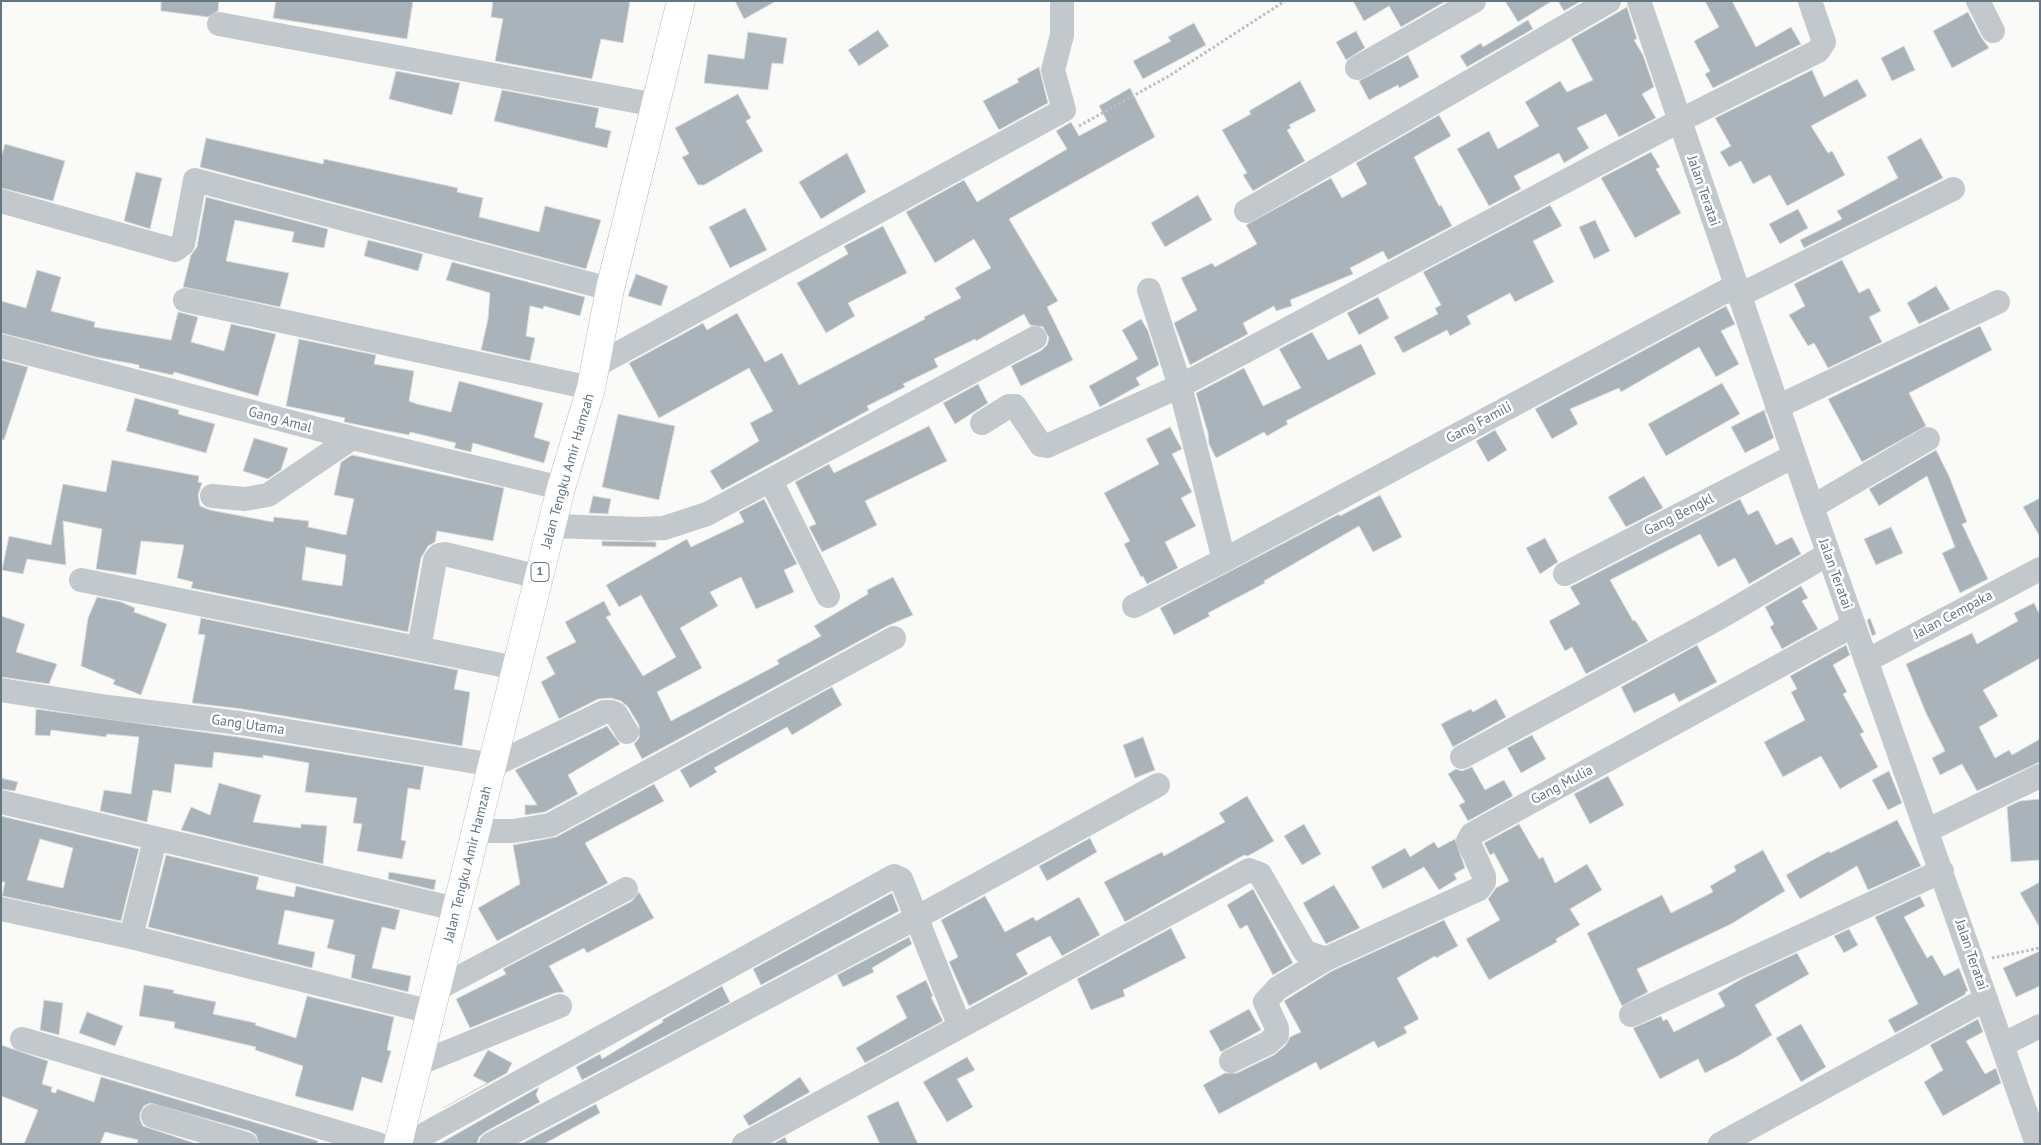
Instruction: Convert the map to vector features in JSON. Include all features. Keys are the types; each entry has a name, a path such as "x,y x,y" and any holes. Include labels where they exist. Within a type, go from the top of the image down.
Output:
{"main road":[{"name":"Jalan Tengku Amir Hamzah","path":"398,1144 494,765 561,488 594,377 610,289 681,1"}],"street":[{"path":"185,300 594,377 1064,110 1053,70 1062,35 1062,1"},
{"path":"1357,68 1474,1"},
{"path":"1246,211 1609,1"},
{"name":"Jalan Teratai","path":"1639,1 1828,554 1928,830 2037,1144"},
{"path":"982,423 1009,406 1015,406 1041,445 1047,446 1180,386 1680,121 1818,51 1824,42 1810,1"},
{"path":"1978,1 1993,31"},
{"path":"219,24 656,105"},
{"path":"1,201 175,250 183,244 194,180 610,289"},
{"name":"Gang Famili","path":"1134,606 1737,291 1953,189"},
{"path":"1149,290 1180,386 1224,560"},
{"path":"1777,407 1998,302"},
{"path":"552,526 664,528 706,514 771,481 1035,338"},
{"name":"Gang Amal","path":"1,346 352,438 561,488"},
{"path":"212,496 245,499 268,495 352,438"},
{"path":"1812,508 1928,440"},
{"name":"Gang Bengkl","path":"1565,574 1794,456"},
{"path":"771,481 828,596"},
{"path":"419,648 435,560 439,556 445,554 539,577"},
{"path":"1462,757 1719,618 1828,554"},
{"name":"Jalan Cempaka","path":"1866,661 2040,569"},
{"path":"81,580 516,668"},
{"name":"Gang Mulia","path":"1326,959 1478,889 1484,882 1484,876 1468,841 1472,834 1854,625"},
{"path":"476,831 513,831 550,825 894,638"},
{"name":"Gang Utama","path":"1,690 108,707 240,723 494,765"},
{"path":"494,765 604,712 616,714 627,732"},
{"path":"1928,830 2040,776"},
{"path":"491,1144 916,918 1158,785"},
{"path":"1,802 155,840 456,909"},
{"path":"131,937 155,840"},
{"path":"744,1144 1249,870 1260,874 1305,952 1326,959"},
{"path":"1631,1015 1942,871"},
{"path":"407,1144 894,876 901,879 960,1027"},
{"path":"1,909 434,1000 626,889"},
{"path":"1231,1061 1268,1043 1277,1035 1265,1002 1278,988 1326,959"},
{"path":"1720,1144 1986,999"},
{"path":"418,1064 560,1006"},
{"path":"2002,1045 2040,1026"},
{"path":"22,1039 378,1144"},
{"path":"153,1116 246,1144"}],"path":[{"path":"1064,110 1072,115 1080,127 1103,110 1169,76 1284,1"},
{"path":"1974,962 2040,948"}],"building":[{"path":"161,1 219,1 218,11 208,17 161,11"},
{"path":"276,1 413,1 407,39 273,18"},
{"path":"493,1 630,1 623,43 601,39 592,79 495,61 503,19 491,17"},
{"path":"735,1 776,1 744,19"},
{"path":"1353,1 1446,1 1401,27 1389,6 1364,21"},
{"path":"1505,1 1552,1 1518,22"},
{"path":"1558,1 1581,1 1564,11"},
{"path":"1705,1 1732,1 1756,47 1791,27 1801,44 1713,88 1705,74 1710,71 1694,41 1719,27"},
{"path":"1627,7 1637,39 1634,40 1643,55 1654,87 1642,94 1656,118 1619,137 1606,114 1577,128 1589,148 1564,163 1559,153 1514,176 1521,189 1489,206 1457,149 1489,131 1498,149 1539,126 1525,102 1560,81 1567,92 1593,80 1571,39"},
{"path":"1968,12 1989,48 1952,68 1933,31"},
{"path":"1528,20 1533,29 1467,67 1460,56 1481,43 1483,47"},
{"path":"1194,23 1206,45 1143,79 1133,61 1171,41 1168,37"},
{"path":"878,30 889,46 859,66 848,50"},
{"path":"1356,31 1365,48 1346,60 1336,42"},
{"path":"748,32 787,38 783,64 772,63 768,90 704,83 708,54 744,59"},
{"path":"1904,46 1915,70 1892,81 1881,58"},
{"path":"1408,55 1419,77 1399,88 1398,85 1369,100 1359,81"},
{"path":"1039,67 1048,103 999,130 983,101 1019,82 1017,79"},
{"path":"1812,70 1824,97 1857,79 1867,96 1811,126 1828,153 1832,151 1845,175 1787,206 1770,175 1753,184 1741,161 1729,167 1720,152 1731,146 1715,118"},
{"path":"396,71 460,83 452,115 389,99"},
{"path":"1300,81 1316,111 1289,125 1291,128 1287,130 1305,161 1253,191 1243,175 1247,173 1222,130 1251,114 1249,111"},
{"path":"1130,88 1155,137 1009,219 1058,301 1047,307 1073,360 1021,386 1011,366 1042,350 1047,345 1049,338 1043,327 1030,325 1024,314 976,341 975,339 934,359 938,367 903,384 905,387 867,406 869,410 722,490 710,471 759,441 750,423 773,411 749,368 659,418 629,363 703,323 707,330 737,313 765,362 782,353 799,385 961,298 955,288 991,268 974,239 935,263 906,212 964,180 977,202 1067,149 1056,131 1071,122 1079,136 1107,121 1099,106"},
{"path":"502,90 599,108 595,127 611,131 607,148 494,121"},
{"path":"738,94 751,118 746,121 763,151 704,185 698,185 682,157 689,154 675,128"},
{"path":"1439,115 1451,136 1414,157 1439,206 1441,205 1452,226 1388,260 1383,251 1350,268 1353,274 1290,300 1292,306 1276,311 1274,306 1243,323 1248,334 1190,365 1174,323 1197,310 1181,278 1212,263 1215,267 1257,244 1246,225 1331,178 1342,198 1367,184 1356,163"},
{"path":"206,138 323,164 324,159 458,188 457,192 483,198 479,217 539,232 545,206 601,220 586,269 200,167"},
{"path":"1921,138 1943,178 1804,248 1800,240 1842,219 1837,211 1898,178 1887,157"},
{"path":"5,144 65,161 53,201 1,188 1,157"},
{"path":"1651,152 1660,167 1656,169 1681,213 1635,238 1601,178"},
{"path":"847,153 866,192 821,219 799,182"},
{"path":"136,172 162,178 150,229 124,221"},
{"path":"1198,195 1212,220 1165,247 1151,223"},
{"path":"206,197 328,229 324,248 292,242 294,232 235,220 226,261 289,273 280,307 183,287 191,255 197,247"},
{"path":"1550,205 1562,226 1533,241 1554,282 1515,302 1510,293 1467,316 1471,324 1450,336 1447,330 1403,353 1394,337 1438,314 1435,308 1441,305 1423,272"},
{"path":"745,208 767,250 730,268 709,227"},
{"path":"1798,209 1808,228 1780,244 1769,224"},
{"path":"1595,220 1610,251 1594,259 1579,227"},
{"path":"883,226 907,273 848,303 855,316 826,333 797,283 848,254 844,246"},
{"path":"368,240 423,254 418,271 364,256"},
{"path":"1842,260 1859,293 1869,288 1881,311 1869,317 1882,342 1828,368 1814,343 1808,346 1789,315 1805,306 1794,284"},
{"path":"452,262 585,297 580,316 544,306 543,309 530,306 526,336 535,338 530,361 481,350 488,319 490,293 446,280"},
{"path":"37,270 61,277 51,311 95,322 94,327 171,340 178,312 198,317 191,342 224,351 231,324 276,334 258,396 174,372 173,375 139,368 139,365 96,357 1,333 1,301 26,308"},
{"path":"636,274 668,286 661,306 628,296"},
{"path":"1936,286 1950,309 1919,324 1907,303"},
{"path":"1378,297 1389,318 1359,335 1347,313"},
{"path":"1726,306 1735,324 1721,331 1739,364 1716,377 1699,347 1621,392 1619,388 1570,409 1578,424 1552,439 1535,409"},
{"path":"1141,319 1148,331 1159,365 1136,378 1140,385 1100,407 1089,386 1138,359 1122,330"},
{"path":"1980,326 1992,350 1909,393 1926,426 1862,462 1828,399"},
{"path":"1312,332 1328,360 1361,344 1376,374 1286,421 1288,424 1267,436 1264,432 1216,458 1209,444 1208,433 1196,393 1244,368 1263,406 1301,388 1279,349"},
{"path":"299,339 376,355 374,364 414,371 409,401 417,404 451,412 459,381 543,403 534,437 550,442 544,463 473,443 471,452 454,448 456,443 410,432 409,435 344,422 345,418 286,406"},
{"path":"1,360 28,367 4,440 1,439"},
{"path":"1722,383 1740,414 1666,456 1648,424"},
{"path":"978,384 988,403 955,424 943,403"},
{"path":"135,398 179,410 178,414 215,424 206,453 126,431"},
{"path":"1764,410 1774,438 1745,453 1731,427"},
{"path":"618,414 675,426 659,500 602,487"},
{"path":"929,426 947,461 865,501 877,525 822,552 809,527 816,524 795,482 829,464 834,473"},
{"path":"1170,427 1182,449 1172,454 1192,492 1181,498 1196,526 1165,542 1178,568 1147,584 1143,576 1141,577 1124,544 1130,541 1104,493 1159,464 1146,439"},
{"path":"1495,430 1507,450 1488,462 1476,441"},
{"path":"254,438 288,448 281,470 268,479 243,471"},
{"path":"1936,450 1949,476 1967,522 1962,524 1988,579 1960,593 1942,553 1955,547 1927,476 1879,506 1869,489"},
{"path":"352,455 504,488 493,541 437,531 435,542 428,546 421,558 408,632 191,588 193,582 177,578 184,545 141,541 136,575 96,569 102,529 63,521 66,565 27,559 23,574 2,570 9,536 51,545 63,484 106,492 112,460 199,476 198,482 202,483 198,495 200,506 210,510 273,522 274,517 309,521 308,527 346,535 354,499 334,495 341,462","holes":["306,547 346,555 342,586 302,580"]},
{"path":"1644,476 1663,508 1626,527 1608,497"},
{"path":"1380,495 1402,537 1373,552 1359,526 1264,581 1265,583 1208,613 1210,616 1174,635 1160,608 1339,514 1340,516"},
{"path":"593,496 611,499 608,514 589,513"},
{"path":"2040,498 2040,537 2023,507"},
{"path":"764,499 797,564 784,570 794,592 756,609 741,577 710,592 718,606 680,628 702,668 657,692 671,721 779,664 777,660 821,636 814,626 868,594 867,590 893,577 913,615 887,626 642,759 634,744 639,738 639,725 628,707 621,701 611,698 598,699 559,719 541,682 555,674 546,657 576,642 565,622 604,601 611,615 606,617 643,676 676,657 641,595 619,607 606,585 687,539 691,547 744,522 739,512"},
{"path":"1740,499 1748,515 1758,510 1776,545 1792,537 1801,554 1749,584 1735,558 1718,567 1700,534 1610,580 1633,621 1635,620 1648,641 1586,674 1572,647 1565,651 1549,621 1580,604 1570,587"},
{"path":"1891,527 1903,553 1876,565 1864,539"},
{"path":"1545,538 1558,562 1540,574 1526,548"},
{"path":"602,541 656,542 656,547 602,546"},
{"path":"1801,586 1808,598 1802,601 1818,629 1782,649 1770,627 1774,624 1765,607"},
{"path":"97,597 121,602 135,608 134,612 167,624 141,695 113,684 115,680 81,666 88,618"},
{"path":"2034,603 2040,615 2040,658 1983,690 1998,716 1979,727 1995,758 2009,750 2012,755 2040,739 2040,762 1977,791 1962,764 1940,775 1932,758 1945,751 1926,713 1906,664 1972,633 1977,644 2018,621 2014,613"},
{"path":"1,616 25,624 16,652 57,664 49,684 1,677"},
{"path":"201,618 458,670 454,689 470,692 462,746 242,709 192,703 205,635 198,634"},
{"path":"1870,618 1876,634 1872,636 1867,620"},
{"path":"1697,645 1717,682 1679,702 1674,693 1634,713 1621,687"},
{"path":"1846,645 1850,655 1833,665 1847,692 1843,694 1864,732 1860,734 1878,767 1840,789 1821,756 1783,777 1764,742 1805,720 1791,692 1797,689 1790,676"},
{"path":"832,687 842,705 792,735 787,727 714,768 717,772 690,788 680,770"},
{"path":"1496,699 1506,717 1453,747 1441,724 1471,709 1473,712"},
{"path":"36,709 238,737 424,767 420,790 408,788 401,840 406,841 402,859 357,851 362,824 353,823 357,798 305,792 309,763 263,755 263,758 214,752 212,768 175,764 171,793 153,790 147,822 100,811 104,790 131,794 139,737 107,734 106,737 51,730 50,736 35,735"},
{"path":"607,726 620,744 568,775 578,794 545,812 525,815 525,805 537,805 515,770"},
{"path":"1532,735 1546,759 1521,773 1507,748"},
{"path":"1143,737 1155,770 1135,778 1123,745"},
{"path":"1472,767 1485,790 1504,780 1513,796 1468,821 1459,805 1465,802 1448,774 1456,769 1462,771"},
{"path":"1889,771 1902,803 1888,810 1872,780"},
{"path":"1608,776 1624,805 1590,824 1574,794"},
{"path":"1,778 18,782 15,791 1,789"},
{"path":"219,783 261,795 253,822 301,828 301,824 327,826 323,864 181,830 191,807 210,815"},
{"path":"654,784 664,801 585,843 608,883 497,941 478,908 520,884 513,845 556,837"},
{"path":"1247,796 1274,841 1248,856 1244,855 1125,922 1104,882 1162,852 1164,856 1225,822 1219,813"},
{"path":"2040,799 2040,860 2011,862 2007,807 2020,801"},
{"path":"1,816 139,849 121,921 2,896 5,882 1,882","holes":["40,839 73,848 63,888 27,880"]},
{"path":"1897,820 1921,866 1868,890 1857,866 1800,899 1786,875 1829,851 1830,853"},
{"path":"1304,824 1321,854 1302,865 1284,836"},
{"path":"1519,824 1539,859 1543,857 1555,883 1587,864 1602,890 1570,909 1580,925 1556,939 1557,942 1489,980 1466,939 1500,920 1488,899 1496,888 1509,881 1494,853 1490,855 1484,843"},
{"path":"1090,838 1097,852 1047,881 1039,866"},
{"path":"1455,839 1465,868 1454,874 1457,879 1439,890 1424,867 1383,889 1371,867 1405,848 1410,857 1434,842 1438,848"},
{"path":"1763,850 1785,891 1731,924 1637,969 1648,992 1622,1006 1587,933 1662,895 1671,913 1713,892 1710,886 1736,871 1734,866"},
{"path":"166,855 259,877 256,889 294,897 296,886 400,910 395,930 382,927 372,968 411,976 408,992 351,978 355,955 327,948 334,920 285,910 278,944 315,952 312,968 148,927"},
{"path":"389,872 436,880 434,890 388,879"},
{"path":"2040,882 2040,928 2020,893"},
{"path":"1334,885 1360,928 1326,944 1303,903"},
{"path":"1253,889 1293,963 1273,975 1247,925 1240,929 1227,905"},
{"path":"639,892 654,918 587,953 584,948 549,966 564,992 555,993 470,1028 456,999 506,974 503,969 632,901"},
{"path":"892,893 899,911 761,985 753,969"},
{"path":"985,896 1005,932 1033,917 1036,921 1079,897 1100,935 1062,956 1050,936 1016,954 1028,974 969,1006 949,962 958,957 941,920"},
{"path":"1920,896 1925,906 1904,917 1927,958 1932,955 1944,976 1959,968 1968,991 1965,992 1966,994 1895,1033 1888,1020 1918,1004 1875,917"},
{"path":"1444,920 1458,946 1436,958 1435,956 1397,978 1419,1019 1404,1027 1407,1033 1378,1048 1374,1041 1320,1070 1316,1062 1219,1114 1203,1085 1225,1073 1237,1073 1274,1055 1286,1045 1290,1037 1301,1032 1284,1001 1332,971"},
{"path":"1171,928 1186,958 1123,990 1125,996 1091,1010 1077,979"},
{"path":"1849,929 1858,945 1844,953 1834,936"},
{"path":"909,937 912,944 872,968 874,972 843,987 837,975"},
{"path":"2040,951 2040,986 2016,997 2003,968"},
{"path":"1797,953 1809,974 1755,1005 1772,1035 1705,1073 1698,1059 1660,1079 1633,1028 1661,1016 1663,1021 1667,1019 1674,1032 1725,1006 1718,993 1743,978"},
{"path":"926,980 933,996 931,997 943,1021 865,1063 856,1048 907,1018 896,996"},
{"path":"144,985 174,990 173,993 216,1002 213,1014 256,1023 255,1025 296,1038 307,996 394,1017 387,1050 391,1051 382,1083 362,1077 353,1111 295,1096 303,1066 255,1050 256,1047 174,1028 175,1022 139,1016"},
{"path":"722,986 730,1002 582,1080 576,1067 600,1054 602,1059 663,1022 662,1020"},
{"path":"44,1000 63,1003 59,1035 40,1030"},
{"path":"1249,1009 1261,1030 1221,1052 1209,1031"},
{"path":"87,1012 123,1026 115,1046 79,1033"},
{"path":"1978,1019 1983,1032 1966,1041 1985,1074 1996,1068 2001,1083 1943,1116 1924,1082 1943,1070 1930,1045"},
{"path":"1801,1024 1826,1067 1801,1082 1776,1038"},
{"path":"1,1045 48,1061 42,1084 52,1087 51,1092 56,1093 57,1089 94,1102 101,1077 318,1141 317,1144 259,1144 256,1135 250,1131 150,1103 144,1106 140,1113 140,1120 143,1126 197,1144 137,1144 138,1140 105,1132 100,1144 24,1144 38,1110 1,1096"},
{"path":"488,1050 512,1063 507,1073 443,1108 487,1083 473,1076"},
{"path":"967,1057 975,1070 957,1079 973,1107 947,1122 923,1082"},
{"path":"800,1077 810,1092 749,1126 743,1116"},
{"path":"539,1087 536,1095 540,1102 485,1132 479,1137 477,1144 439,1144"},
{"path":"898,1101 918,1144 880,1144 867,1116"},
{"path":"596,1104 600,1113 544,1144 521,1144"},
{"path":"785,1137 788,1144 773,1144"}]}
